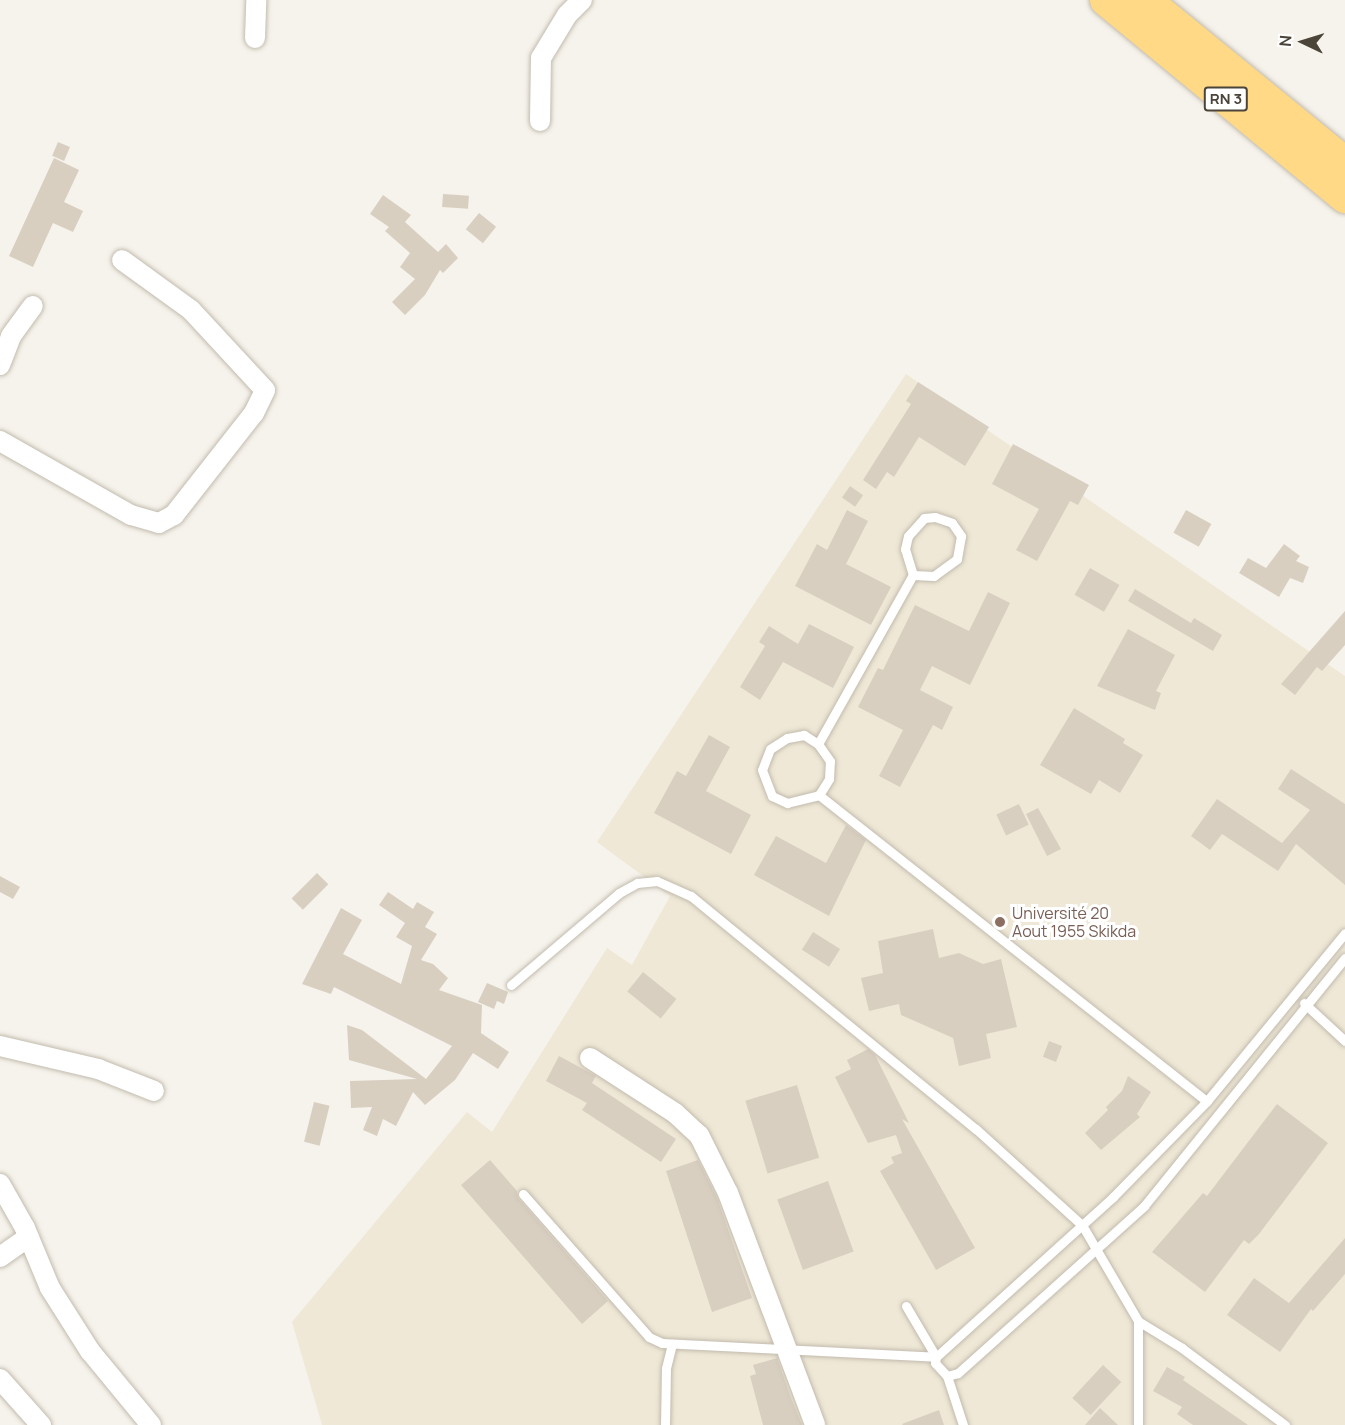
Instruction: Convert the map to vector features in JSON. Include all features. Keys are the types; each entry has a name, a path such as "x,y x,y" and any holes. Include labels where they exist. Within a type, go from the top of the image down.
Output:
{"highway":[{"name":"RN 3","path":"1106,0 1345,197"},
{"name":"RN 3","path":"1145,0 1345,163"}],"street":[{"path":"255,38 256,0"},
{"path":"540,121 541,58 567,15 582,0"},
{"path":"0,441 131,515 159,523 174,515 254,413 265,390 191,310 122,260"},
{"path":"0,364 11,336 33,306"},
{"path":"0,1046 98,1069 154,1090"},
{"path":"590,1058 675,1113 699,1136 728,1193 815,1425"},
{"path":"0,1184 29,1237 50,1288 90,1351 151,1425"},
{"path":"0,1257 29,1237"},
{"path":"0,1379 41,1425"}],"lane":[{"path":"818,744 913,575 905,549 916,523 934,517 952,523 961,536 957,560 934,576 913,575"},
{"path":"804,735 818,744 830,761 829,779 819,795 787,803 772,796 762,770 770,749 787,738 804,735"},
{"path":"819,795 1207,1101"},
{"path":"511,985 619,893 637,883 657,881 691,896 976,1129 1082,1224 1138,1321 1182,1348 1285,1425"},
{"path":"963,1425 947,1376 935,1363 936,1357 1082,1224 1207,1101 1345,933"},
{"path":"947,1376 957,1373 1144,1206 1345,958"},
{"path":"1296,994 1345,1041"},
{"path":"523,1194 649,1336 672,1344 936,1357"},
{"path":"906,1306 936,1357"},
{"path":"1138,1321 1138,1425"},
{"path":"665,1425 666,1368 672,1344"}],"shaded area":[{"name":"Université 20 Aout 1955 Skikda","path":"906,374 1345,676 1345,1425 322,1425 292,1322 467,1112 492,1132 607,948 632,965 670,896 597,842"}],"building":[{"path":"58,142 70,147 64,161 52,156"},
{"path":"54,158 79,170 64,202 83,211 73,232 53,223 33,267 9,256"},
{"path":"443,194 469,196 468,209 442,207"},
{"path":"383,195 411,215 405,222 438,252 446,244 458,258 443,273 440,270 425,295 405,315 392,302 415,279 400,267 410,253 385,231 389,227 370,214"},
{"path":"479,213 496,227 483,243 466,229"},
{"path":"918,382 989,427 965,466 919,437 894,477 887,472 876,489 863,480 911,404 906,401"},
{"path":"1013,444 1089,485 1078,505 1070,501 1037,561 1016,550 1039,509 992,484"},
{"path":"850,486 863,495 855,507 842,497"},
{"path":"847,510 868,521 846,564 891,587 871,625 795,586 817,544 827,550"},
{"path":"1186,510 1211,524 1199,547 1173,533"},
{"path":"1284,544 1300,556 1296,561 1309,567 1303,583 1290,578 1279,597 1239,573 1248,558 1266,568"},
{"path":"1090,568 1119,585 1104,612 1074,595"},
{"path":"1135,589 1191,623 1194,618 1222,635 1213,651 1128,601"},
{"path":"988,592 1010,603 970,685 932,666 920,690 953,707 942,730 933,725 900,787 879,776 903,730 858,707 878,668 883,670 915,605 969,631"},
{"path":"1345,611 1345,645 1322,671 1317,667 1295,695 1281,684"},
{"path":"809,624 854,647 833,688 783,662 760,700 740,687 765,646 759,642 769,626 798,644"},
{"path":"1128,629 1175,655 1156,691 1161,693 1155,710 1097,686"},
{"path":"1074,708 1125,739 1123,743 1143,755 1120,793 1099,780 1091,794 1040,765"},
{"path":"709,735 730,747 706,791 751,815 731,854 654,813 677,771 686,776"},
{"path":"1291,769 1345,804 1345,885 1296,844 1278,871 1222,834 1210,850 1191,836 1217,799 1282,843 1310,810 1278,789"},
{"path":"1019,804 1029,825 1006,835 996,815"},
{"path":"1038,808 1061,849 1047,856 1026,814"},
{"path":"846,825 866,840 829,916 754,875 776,836 826,863"},
{"path":"317,873 328,884 303,910 292,898"},
{"path":"0,876 20,887 13,899 0,892"},
{"path":"388,892 413,909 417,902 434,912 425,927 437,934 421,960 433,964 448,978 439,990 482,1005 481,1033 509,1052 498,1069 473,1053 455,1080 425,1105 413,1092 396,1126 383,1119 377,1136 363,1130 372,1107 351,1108 350,1081 417,1079 349,1060 347,1025 362,1030 426,1079 452,1046 334,987 331,994 302,984 341,908 362,920 343,954 401,984 412,946 396,937 405,923 379,905"},
{"path":"933,929 939,958 959,953 983,964 1001,959 1017,1027 986,1034 991,1058 959,1066 953,1038 901,1015 899,1004 869,1011 861,978 883,973 878,941"},
{"path":"813,932 840,949 829,967 802,950"},
{"path":"643,972 676,999 661,1018 627,991"},
{"path":"487,983 508,992 504,1004 497,1001 494,1009 478,1002"},
{"path":"1049,1041 1062,1046 1056,1062 1043,1057"},
{"path":"868,1049 875,1055 909,1123 902,1119 975,1248 936,1270 880,1171 894,1163 891,1157 902,1153 896,1135 868,1143 835,1077 851,1069 847,1060"},
{"path":"559,1056 596,1076 592,1083 676,1139 661,1162 582,1110 587,1103 546,1081"},
{"path":"1128,1076 1151,1092 1137,1114 1140,1117 1101,1150 1085,1133 1108,1110 1106,1107 1122,1091"},
{"path":"797,1085 819,1158 768,1173 745,1101"},
{"path":"314,1102 330,1106 320,1146 304,1142"},
{"path":"1277,1104 1328,1143 1259,1234 1249,1244 1244,1240 1205,1292 1152,1252 1203,1193 1207,1196"},
{"path":"490,1160 517,1191 518,1198 608,1301 582,1324 461,1185"},
{"path":"698,1160 717,1198 752,1298 712,1312 666,1171"},
{"path":"828,1181 854,1251 803,1270 777,1199"},
{"path":"1345,1238 1345,1274 1313,1311 1311,1309 1280,1352 1227,1315 1254,1278 1289,1303"},
{"path":"777,1358 802,1425 763,1425 750,1376 756,1374 753,1365"},
{"path":"1103,1365 1121,1382 1091,1415 1072,1398"},
{"path":"1167,1367 1185,1377 1183,1380 1248,1425 1193,1425 1177,1414 1182,1407 1153,1391"},
{"path":"1100,1408 1118,1425 1085,1425"},
{"path":"939,1410 944,1425 902,1424"}],"place":[{"name":"Université 20 Aout 1955 Skikda","path":"1000,922"}]}
